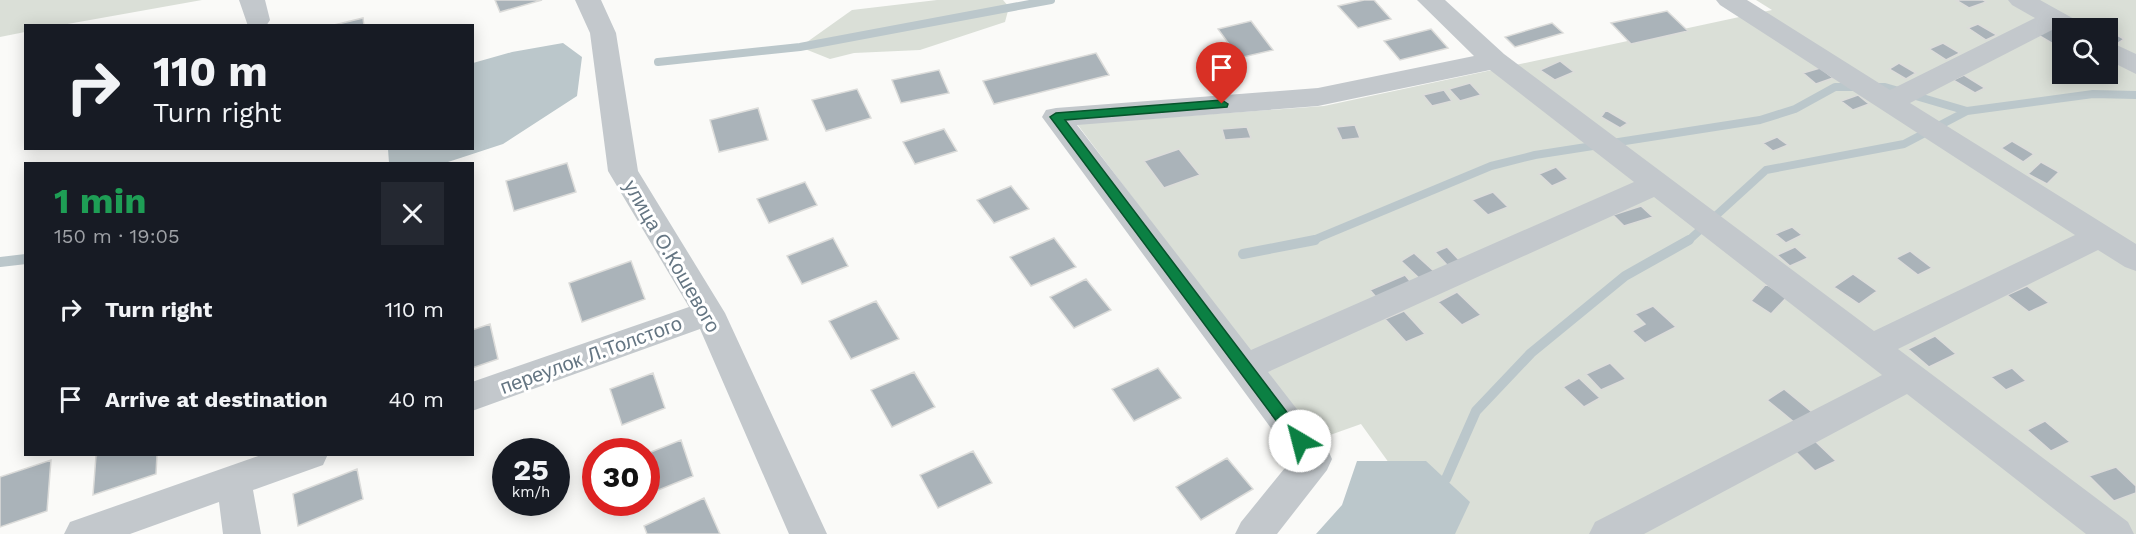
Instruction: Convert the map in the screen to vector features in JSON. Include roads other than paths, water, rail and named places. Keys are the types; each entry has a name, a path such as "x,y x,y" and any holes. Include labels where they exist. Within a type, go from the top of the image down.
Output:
{"street":[{"name":"улица О.Кошевого","path":"588,0 603,33 623,171 709,313 808,534"},
{"path":"1430,0 1495,60 2115,534"},
{"path":"1729,0 2136,259"},
{"path":"2021,0 2054,18"},
{"path":"1889,102 2052,28"},
{"path":"2118,55 2136,65"},
{"path":"1254,534 1314,459 1056,117 1318,97 1495,60"},
{"path":"1244,368 1657,184"},
{"path":"1872,347 2100,236"},
{"name":"переулок Л.Толстого","path":"474,396 709,313"},
{"path":"1608,534 1910,376"},
{"path":"83,534 305,456"},
{"path":"234,482 242,534"}],"waterway":[{"path":"658,62 800,47 1051,0"},
{"path":"1312,241 1491,166 1535,155 1760,120 1795,109 1835,87 1858,87"},
{"path":"1875,87 1885,87 1967,111"},
{"path":"1967,111 2093,94 2136,95"},
{"path":"1688,241 1766,170 1904,144 1967,111"},
{"path":"1446,479 1476,411 1531,353 1625,276 1689,240"},
{"path":"1243,254 1312,241"},
{"path":"0,262 24,259"}]}
